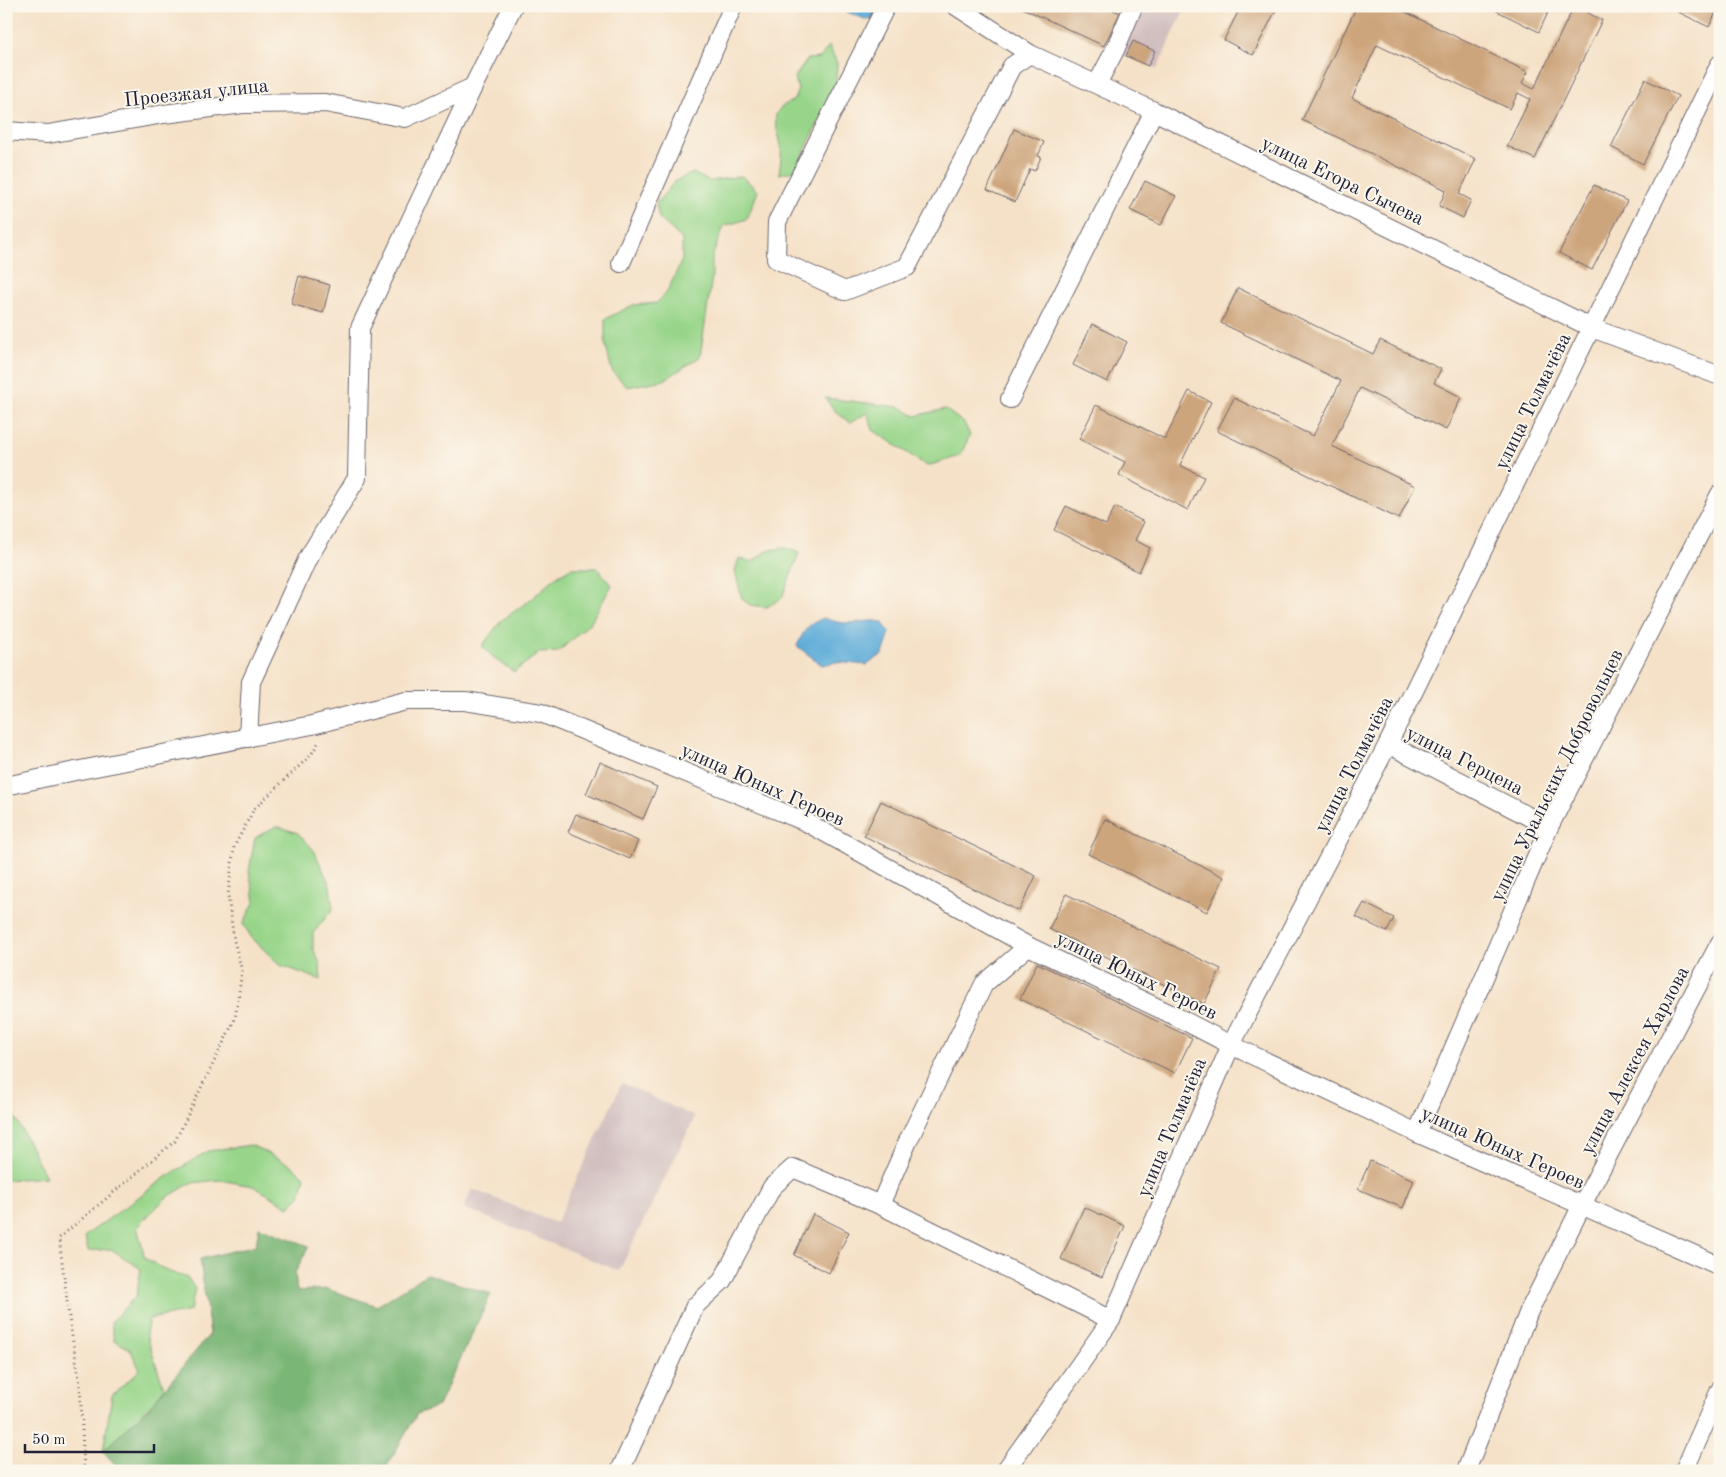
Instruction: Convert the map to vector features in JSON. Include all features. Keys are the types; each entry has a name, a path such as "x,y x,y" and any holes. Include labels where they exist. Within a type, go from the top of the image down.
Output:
{"street":[{"path":"248,738 251,682 308,558 357,478 360,328 513,6"},
{"path":"621,263 733,6"},
{"path":"886,6 777,222 776,259 845,291 907,267 1012,66 1030,54"},
{"name":"улица Егора Сычева","path":"956,6 1030,54 1154,110 1592,328 1720,376"},
{"path":"1098,84 1115,50 1132,6"},
{"name":"улица Толмачёва","path":"1005,1471 1111,1320 1231,1045 1388,744 1720,64"},
{"name":"Проезжая улица","path":"6,131 48,134 164,114 244,104 325,103 405,118 473,87"},
{"path":"1010,398 1154,110"},
{"name":"улица Уральских Добровольцев","path":"1417,1133 1550,827 1720,494"},
{"name":"улица Юных Героев","path":"6,786 248,738 332,720 406,701 465,702 541,713 806,822 1028,946 1231,1045 1417,1133 1720,1266"},
{"name":"улица Герцена","path":"1388,744 1550,827"},
{"name":"улица Алексея Харлова","path":"1466,1471 1529,1311 1582,1205 1720,942"},
{"path":"880,1205 908,1141 984,984 1028,946"},
{"path":"620,1471 695,1306 722,1281 772,1187 793,1168 880,1205 1111,1320"},
{"path":"1684,1471 1720,1390"}],"path":[{"path":"84,1471 80,1384 59,1238 175,1140 235,1019 242,971 234,941 228,895 234,847 254,809 311,756 332,720"}],"shaded area":[{"path":"1018,6 1186,6 1157,69"},
{"path":"622,1083 695,1117 619,1271 464,1208 472,1189 556,1223"}],"green space":[{"path":"829,46 837,63 836,86 795,171 779,174 781,146 776,125 777,114 785,104 794,100 798,89 794,78 808,59 820,58"},
{"path":"693,173 709,181 742,176 758,191 747,219 724,226 712,257 712,277 700,357 664,380 627,387 612,371 605,343 605,319 633,305 657,303 667,292 682,260 682,239 659,218 656,204 675,181"},
{"path":"825,398 900,407 915,416 945,409 964,423 970,435 960,456 927,466 873,430 867,413 850,423 835,411"},
{"path":"786,548 799,553 782,598 767,607 750,605 742,599 735,571 739,558 752,562 768,551"},
{"path":"571,568 597,568 612,585 590,623 558,652 539,653 514,672 494,658 482,646 501,621 530,600 557,576"},
{"path":"276,826 298,833 313,849 330,885 333,909 313,933 313,948 320,964 321,980 280,965 252,938 243,924 255,901 249,871 255,838"},
{"path":"6,1103 10,1107 46,1177 6,1180"},
{"path":"251,1145 291,1165 305,1177 300,1196 289,1207 253,1186 220,1180 191,1183 166,1198 137,1227 145,1258 167,1271 188,1278 195,1289 190,1311 149,1319 146,1334 165,1391 103,1451 112,1395 140,1370 130,1349 114,1340 111,1322 136,1296 141,1269 111,1249 88,1251 85,1236 166,1177 208,1151"},
{"path":"259,1227 309,1246 295,1273 297,1291 327,1289 377,1306 427,1274 491,1294 438,1406 417,1414 384,1471 121,1471 103,1451 146,1411 210,1334 200,1259 256,1245"}],"water":[{"path":"832,6 882,6 871,19 865,19"},
{"path":"824,618 846,623 882,622 890,633 883,654 867,665 836,662 822,665 797,646 807,628"}],"building":[{"path":"1018,6 1105,6 1120,13 1104,46"},
{"path":"1241,6 1278,6 1253,55 1224,40"},
{"path":"1357,6 1393,6 1528,72 1522,83 1534,89 1574,6 1602,20 1535,159 1507,146 1530,99 1518,93 1510,109 1377,45 1352,98 1476,159 1459,194 1471,200 1463,218 1439,206 1446,190 1302,120"},
{"path":"1487,6 1551,6 1539,32"},
{"path":"1678,6 1719,6 1709,27 1676,11"},
{"path":"1133,41 1155,51 1148,66 1126,56"},
{"path":"1645,79 1678,96 1643,164 1611,147"},
{"path":"1014,129 1044,142 1038,156 1041,157 1035,171 1030,169 1015,202 987,190"},
{"path":"1145,181 1176,196 1161,225 1130,210"},
{"path":"1594,185 1627,201 1592,270 1559,253"},
{"path":"299,276 330,285 323,313 291,304"},
{"path":"1238,288 1373,354 1380,340 1441,369 1434,383 1461,397 1446,430 1360,388 1332,446 1415,486 1399,519 1217,431 1234,398 1313,436 1341,381 1221,323"},
{"path":"1092,324 1127,342 1107,382 1073,365"},
{"path":"1189,391 1211,402 1180,465 1204,477 1188,510 1119,475 1125,462 1079,439 1096,405 1165,439"},
{"path":"1066,506 1106,525 1115,507 1144,522 1135,540 1150,548 1139,572 1054,530"},
{"path":"600,762 657,787 643,819 586,794"},
{"path":"881,801 1036,876 1019,911 864,836"},
{"path":"576,814 638,841 630,859 568,832"},
{"path":"1105,819 1224,877 1207,912 1088,854"},
{"path":"1066,894 1221,969 1204,1004 1049,929"},
{"path":"1364,903 1394,918 1387,932 1356,917"},
{"path":"1037,963 1192,1038 1175,1073 1020,999"},
{"path":"1370,1161 1414,1180 1403,1208 1358,1189"},
{"path":"1084,1207 1125,1226 1102,1277 1061,1259"},
{"path":"813,1214 849,1232 829,1273 794,1255"}]}
